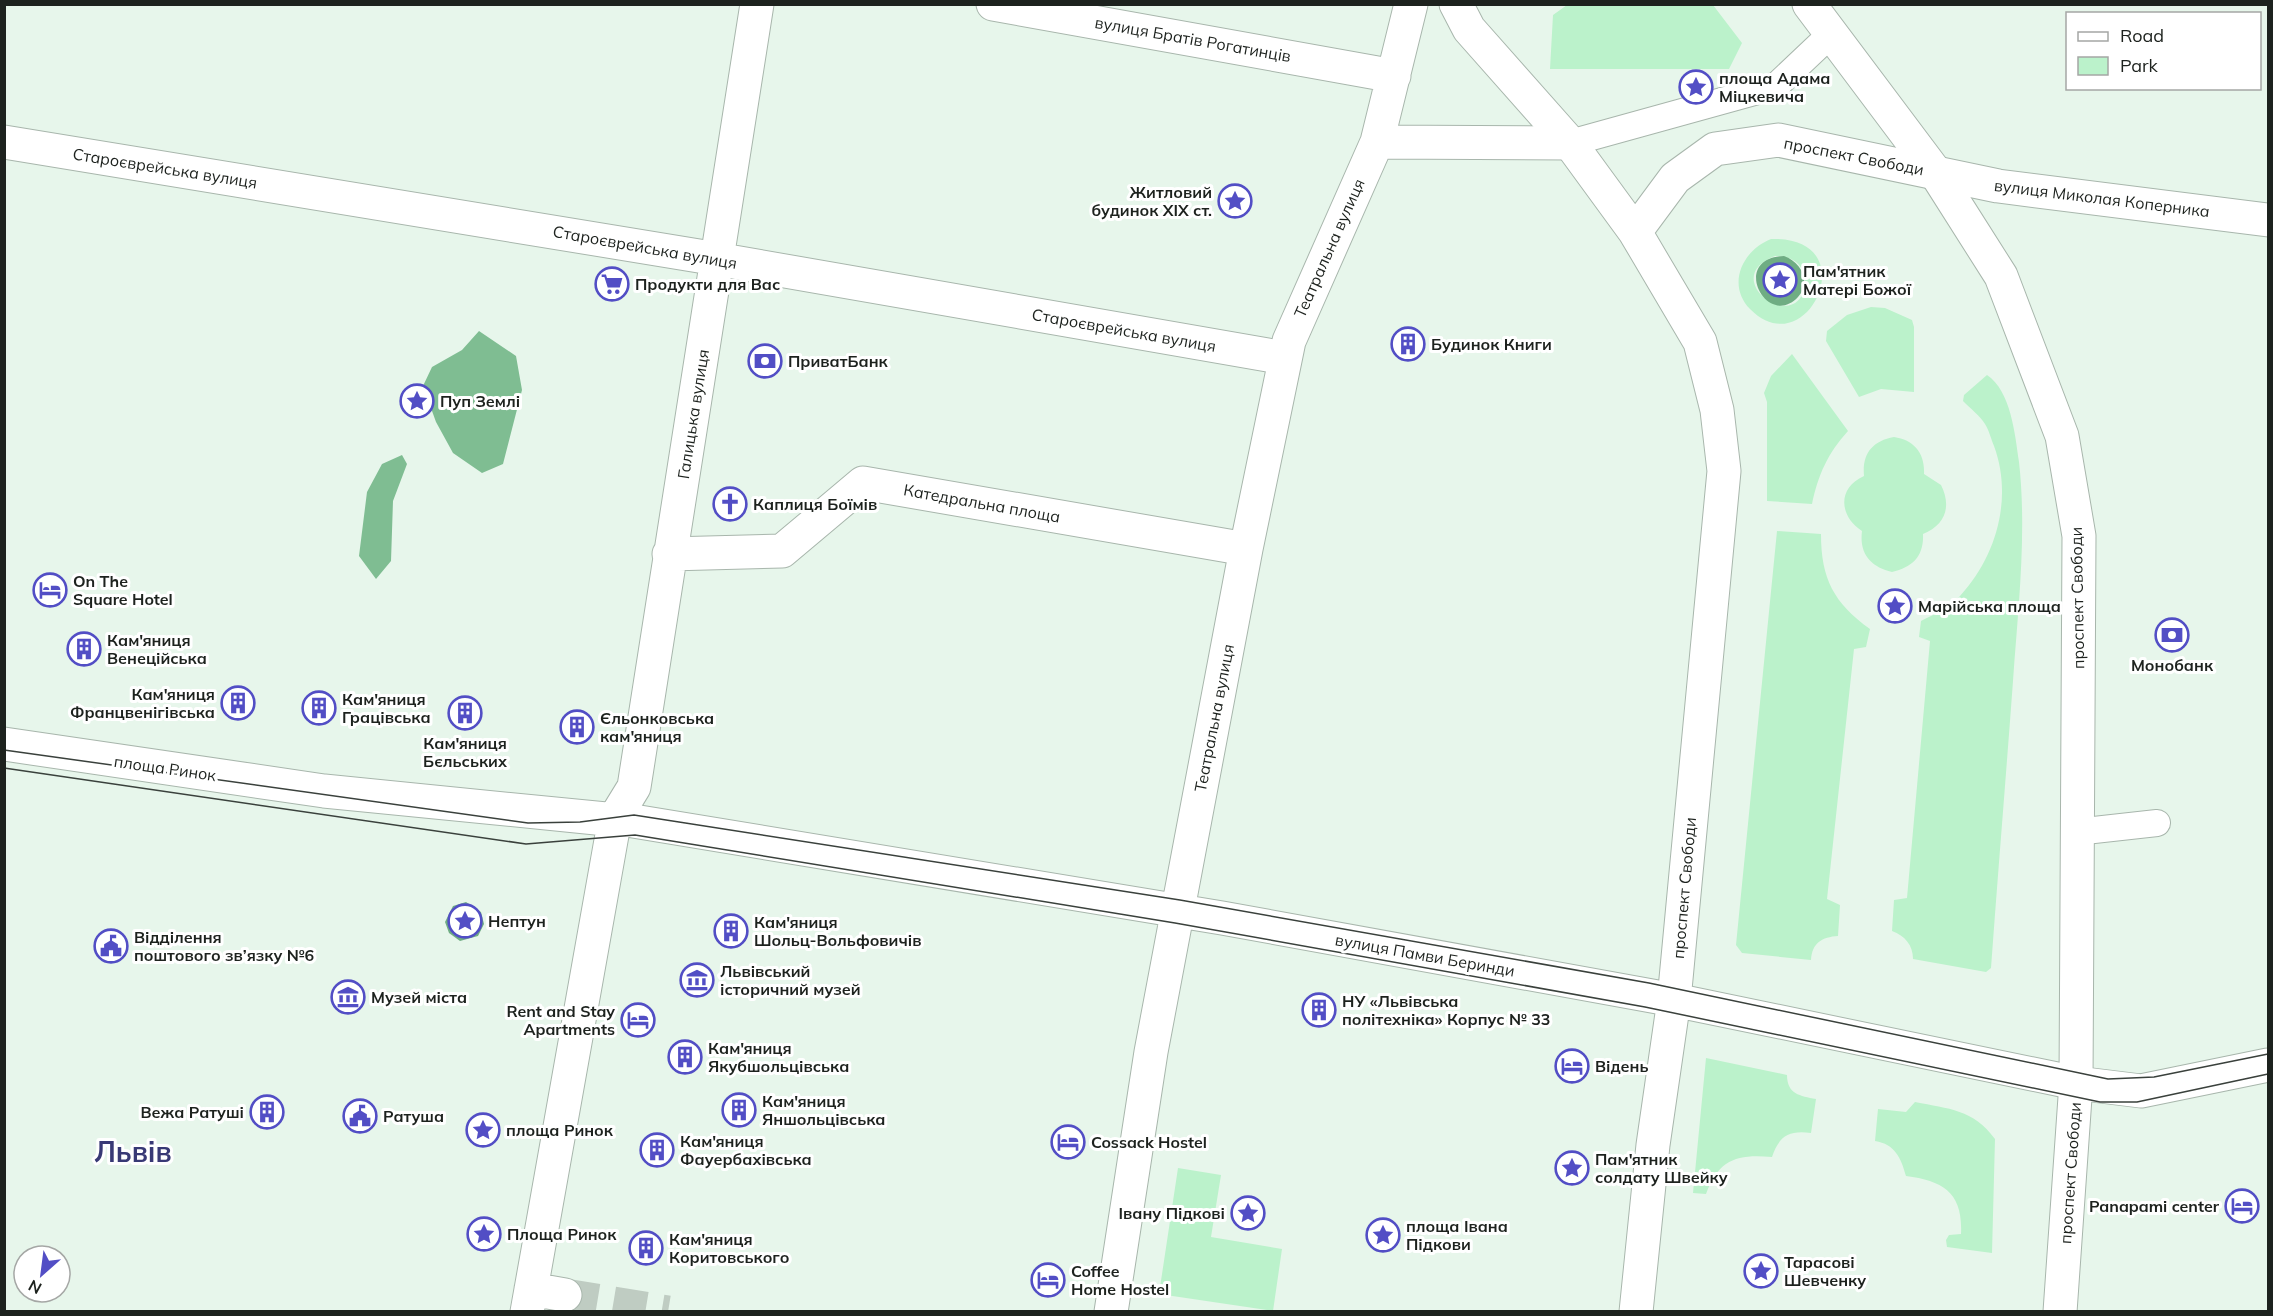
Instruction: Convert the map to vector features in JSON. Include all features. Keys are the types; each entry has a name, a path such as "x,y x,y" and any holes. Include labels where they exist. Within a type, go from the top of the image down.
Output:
{"street":[{"name":"Галицька вулиця","path":"615,818 634,787 757,4"},
{"name":"вулиця Братів Рогатинців","path":"993,4 1394,76"},
{"name":"Театральна вулиця","path":"1112,1311 1151,1052 1246,549 1285,358 1291,333 1377,142 1411,4"},
{"path":"1456,4 1469,29 1570,143 1635,232"},
{"path":"1809,4 1935,172"},
{"name":"проспект Свободи","path":"1636,1311 1653,1145 1674,1000 1724,471 1717,410 1700,342 1635,232 1676,178 1715,149 1778,140 1935,172 2001,276 2062,436 2079,536 2076,1083 2060,1311"},
{"name":"Староєврейська вулиця","path":"4,142 718,259 1285,358"},
{"path":"1377,142 1570,143"},
{"name":"вулиця Миколая Коперника","path":"1935,172 1998,186 2268,220"},
{"name":"Катедральна площа","path":"669,555 782,551 863,483 1246,549"},
{"name":"площа Ринок","path":"4,744 324,791 594,818 615,818"},
{"path":"565,1295 529,1300 615,818 1177,911"},
{"name":"вулиця Памви Беринди","path":"1177,911 1674,1000 2076,1083 2141,1091 2268,1065"}],"lane":[{"path":"1570,143 1776,86 1831,34"},
{"path":"2076,832 2157,823"}],"green space":[{"path":"1567,5 1713,5 1742,43 1729,69 1550,69 1553,15"},
{"path":"1771,239 1800,244 1817,257 1822,275 1818,295 1807,312 1791,322 1771,323 1750,309 1739,289 1741,269 1746,259 1761,244","holes":["1775,256 1796,262 1805,277 1800,299 1790,305 1777,305 1766,299 1757,289 1754,278 1759,266"]},
{"path":"1871,307 1885,308 1912,320 1914,327 1914,392 1881,389 1859,397 1826,341 1827,331 1847,315"},
{"path":"1792,354 1848,431 1825,465 1817,483 1812,504 1767,501 1767,402 1764,393 1771,376"},
{"path":"1987,375 2002,391 2011,414 2019,462 2022,544 1991,968 1986,972 1913,959 1912,949 1907,942 1892,931 1894,900 1907,898 1930,641 1919,637 1921,621 1952,604 1973,580 1984,563 1998,525 2002,485 2000,465 1986,426 1963,401 1964,395"},
{"path":"1894,437 1913,444 1917,449 1923,460 1924,474 1941,485 1946,508 1937,526 1923,534 1922,549 1916,559 1906,567 1892,572 1878,567 1868,558 1862,546 1862,531 1849,518 1844,502 1849,488 1864,476 1865,461 1870,450 1874,445"},
{"path":"1777,531 1821,534 1824,564 1832,589 1847,610 1870,629 1866,647 1854,649 1827,899 1840,905 1838,936 1819,942 1813,949 1811,960 1742,953 1736,945"},
{"path":"1706,1058 1787,1075 1789,1086 1795,1093 1816,1099 1811,1133 1786,1136 1778,1144 1772,1157 1749,1157 1731,1161 1717,1173 1706,1194 1693,1193"},
{"path":"1915,1102 1969,1116 1987,1129 1995,1139 1992,1253 1947,1247 1946,1240 1949,1235 1961,1234 1959,1208 1954,1199 1941,1186 1931,1181 1906,1176 1896,1153 1888,1145 1875,1141 1878,1109 1906,1112"},
{"path":"1178,1168 1221,1175 1211,1237 1282,1249 1273,1311 1159,1294"}],"shaded area":[{"path":"1784,256 1800,268 1804,285 1798,297 1786,305 1775,305 1765,299 1756,279 1759,268 1768,260"},
{"path":"479,331 516,356 522,390 503,464 482,473 453,453 436,422 423,386 432,367 462,350"},
{"path":"402,455 407,464 393,501 391,561 376,579 359,556 367,492 382,464"},
{"path":"466,902 481,912 484,924 478,936 460,941 449,933 445,922 453,906"}],"tunnel":[{"path":"565,1295 668,1312"}],"tram line":[{"path":"4,750 528,823 580,822 634,815 1180,900 1649,983 2108,1079 2154,1077 2268,1054"},
{"path":"4,768 526,844 635,835 1175,923 1645,1007 2100,1102 2137,1102 2268,1074"}],"place":[{"name":"площа Адама Міцкевича","path":"1696,87"},
{"name":"Житловий будинок XIX ст.","path":"1235,201"},
{"name":"Пам'ятник Матері Божої","path":"1780,280"},
{"name":"Продукти для Вас","path":"612,284"},
{"name":"Будинок Книги","path":"1408,344"},
{"name":"ПриватБанк","path":"765,361"},
{"name":"Пуп Землі","path":"417,401"},
{"name":"Каплиця Боїмів","path":"730,504"},
{"name":"On The Square Hotel","path":"50,590"},
{"name":"Марійська площа","path":"1895,606"},
{"name":"Монобанк","path":"2172,635"},
{"name":"Кам'яниця Венеційська","path":"84,649"},
{"name":"Кам'яниця Францвенігівська","path":"238,703"},
{"name":"Кам'яниця Грацівська","path":"319,708"},
{"name":"Кам'яниця Бєльських","path":"465,713"},
{"name":"Єльонковська кам'яниця","path":"577,727"},
{"name":"Нептун","path":"465,921"},
{"name":"Кам'яниця Шольц-Вольфовичів","path":"731,931"},
{"name":"Відділення поштового зв’язку №6","path":"111,946"},
{"name":"Львівський історичний музей","path":"697,980"},
{"name":"Музей міста","path":"348,997"},
{"name":"НУ «Львівська політехніка» Корпус № 33","path":"1319,1010"},
{"name":"Rent and Stay Apartments","path":"638,1020"},
{"name":"Кам'яниця Якубшольцівська","path":"685,1057"},
{"name":"Відень","path":"1572,1066"},
{"name":"Кам'яниця Яншольцівська","path":"739,1110"},
{"name":"Вежа Ратуші","path":"267,1112"},
{"name":"Ратуша","path":"360,1116"},
{"name":"площа Ринок","path":"483,1130"},
{"name":"Cossack Hostel","path":"1068,1142"},
{"name":"Кам'яниця Фауербахівська","path":"657,1150"},
{"name":"Пам'ятник солдату Швейку","path":"1572,1168"},
{"name":"Panapami center","path":"2242,1206"},
{"name":"Івану Підкові","path":"1248,1213"},
{"name":"Площа Ринок","path":"484,1234"},
{"name":"площа Івана Підкови","path":"1383,1235"},
{"name":"Кам'яниця Коритовського","path":"646,1248"},
{"name":"Тарасові Шевченку","path":"1761,1271"},
{"name":"Coffee Home Hostel","path":"1048,1280"}],"district":[{"name":"Львів","path":"133,1152"}]}
